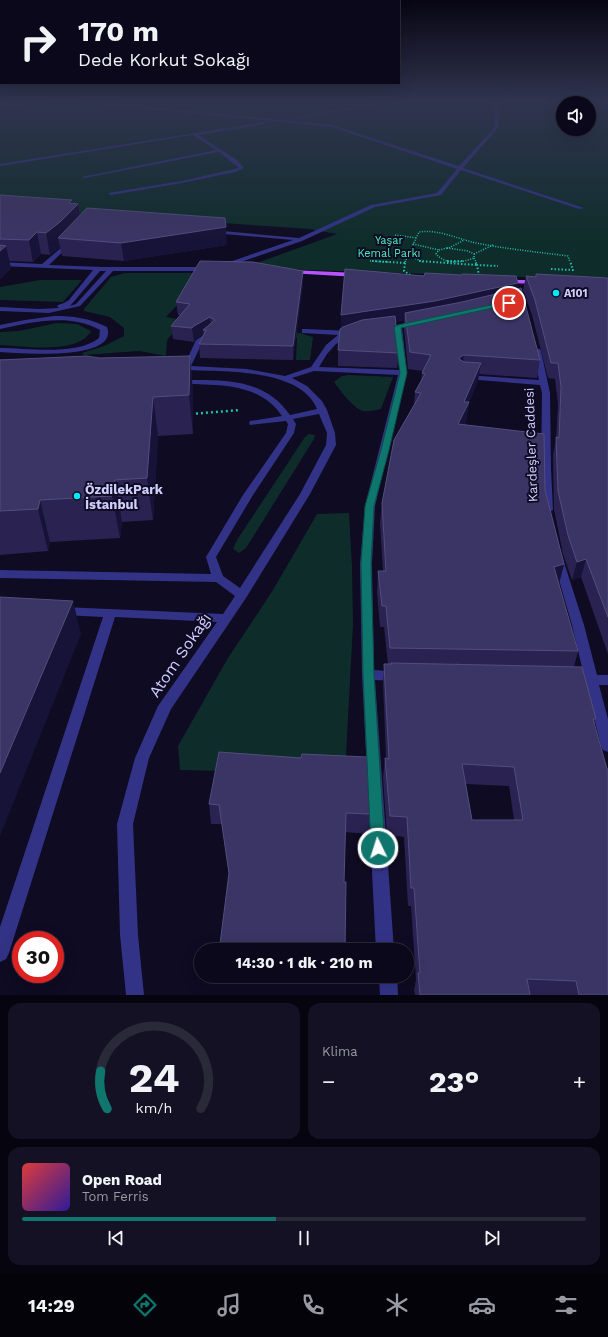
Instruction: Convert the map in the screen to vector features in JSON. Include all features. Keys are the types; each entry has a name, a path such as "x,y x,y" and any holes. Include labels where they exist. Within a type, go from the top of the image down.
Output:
{"main road":[{"path":"220,268 236,270"},
{"path":"282,272 367,276"},
{"path":"480,281 516,283 545,282"}],"street":[{"path":"0,165 104,148"},
{"path":"112,193 182,182 235,171 242,168 235,161 216,148"},
{"path":"398,148 581,208"},
{"path":"220,268 300,240 373,206 408,198 439,194 478,148"},
{"path":"84,177 220,151"},
{"path":"209,231 300,240"},
{"path":"43,267 67,246 75,235"},
{"path":"0,264 98,269 212,269"},
{"path":"0,303 56,307 66,305 98,269"},
{"path":"0,309 49,311 72,308 78,305 111,269"},
{"path":"516,283 520,294"},
{"path":"0,328 10,330 41,325 60,318 74,318 96,322 104,329 104,336 100,342 74,351 0,350"},
{"path":"385,943 368,675 366,564 370,506 403,373 398,327"},
{"path":"305,331 348,334 362,332"},
{"path":"186,369 199,342 210,334"},
{"path":"314,370 320,357 330,345 348,334"},
{"name":"Kardeşler Caddesi","path":"534,340 546,393 547,509 550,524"},
{"path":"172,368 247,371 285,378 314,370 403,373"},
{"path":"462,376 544,383"},
{"name":"Atom Sokağı","path":"135,995 129,934 125,824 142,758 165,706 224,618 242,595 326,458 331,445 331,433 318,400 304,388 285,378"},
{"path":"174,382 220,383 253,388 264,393 283,408 292,424 290,434 248,495 211,557 218,578"},
{"path":"254,423 288,418 323,410"},
{"path":"555,546 593,681 608,746"},
{"path":"0,574 218,578 242,595"},
{"path":"55,611 224,618"},
{"path":"0,953 110,614"},
{"path":"368,675 406,676"},
{"path":"577,680 608,680"},
{"path":"388,983 389,995"}],"path":[{"path":"499,266 421,262 408,254 419,232 426,230 464,240 524,251 568,256 573,270 551,269"},
{"path":"395,235 417,238"},
{"path":"413,244 439,250 464,240"},
{"path":"447,248 463,250 474,254 492,245"},
{"path":"439,250 436,254 439,258 447,261 463,262 474,258"},
{"path":"474,254 480,281"},
{"path":"405,263 404,270 413,278"},
{"path":"185,415 248,410"}],"green space":[{"name":"Yaşar Kemal Parkı","path":"0,148 608,148 608,277 584,279 243,268 337,234 310,229 0,208"},
{"path":"125,273 192,273 193,288 166,317 183,320 167,340 166,356 139,351 84,355 82,353 104,346 124,336 124,328 110,317 84,311 84,309 111,277"},
{"path":"40,280 82,280 63,302 0,300 0,287"},
{"path":"57,323 77,324 91,331 84,339 63,346 36,347 0,345 0,332 19,331"},
{"path":"271,331 300,333 313,337 310,360 296,360 297,338 270,334"},
{"path":"342,376 393,377 381,409 363,411 351,403 334,382"},
{"path":"309,434 315,435 314,439 246,548 239,553 233,549 237,540 305,437"},
{"path":"349,513 353,625 345,774 180,770 178,746 228,658 273,590 317,514"}],"building":[{"path":"0,195 72,200 69,203 78,204 60,222 46,233 37,232 29,240 0,239"},
{"path":"87,208 225,218 226,227 121,243 58,238"},
{"path":"0,245 6,246 0,251"},
{"path":"200,261 253,262 303,271 293,346 199,344 206,330 203,330 215,320 210,317 192,328 171,326 190,304 176,302"},
{"path":"345,269 424,276 425,273 516,276 518,283 435,301 341,315"},
{"path":"536,274 608,278 608,617 586,559 577,562 568,535 558,491 556,437 559,438 561,387 558,363 551,363 535,300 526,276 536,277"},
{"path":"521,288 540,360 464,355 460,357 459,359 464,362 481,363 464,402 469,402 458,424 544,434 545,490 564,564 554,567 578,651 390,648 386,606 382,606 378,571 386,571 382,503 394,440 421,393 415,392 425,374 422,373 431,355 410,352 405,313 462,302"},
{"path":"395,316 399,353 338,350 340,329 343,327 362,320"},
{"path":"87,356 99,358 190,356 189,395 153,397 147,478 115,480 112,496 40,500 38,509 0,511 0,360"},
{"path":"0,597 73,601 0,773"},
{"path":"391,663 582,667 596,719 593,719 608,769 608,995 579,995 576,981 527,979 530,995 420,995 418,973 420,973 414,888 411,888 407,817 390,816 385,758 389,759 384,664 392,664","holes":["462,764 514,767 523,820 472,820"]},
{"path":"219,752 301,758 302,754 367,757 370,814 346,813 344,882 346,882 345,943 220,943 229,873 219,805 209,804"}],"place":[{"name":"A101","path":"556,293"},
{"name":"ÖzdilekPark İstanbul","path":"77,496"}],"route":[{"path":"378,848 368,675 366,564 370,506 403,373 398,327 509,303"}]}
